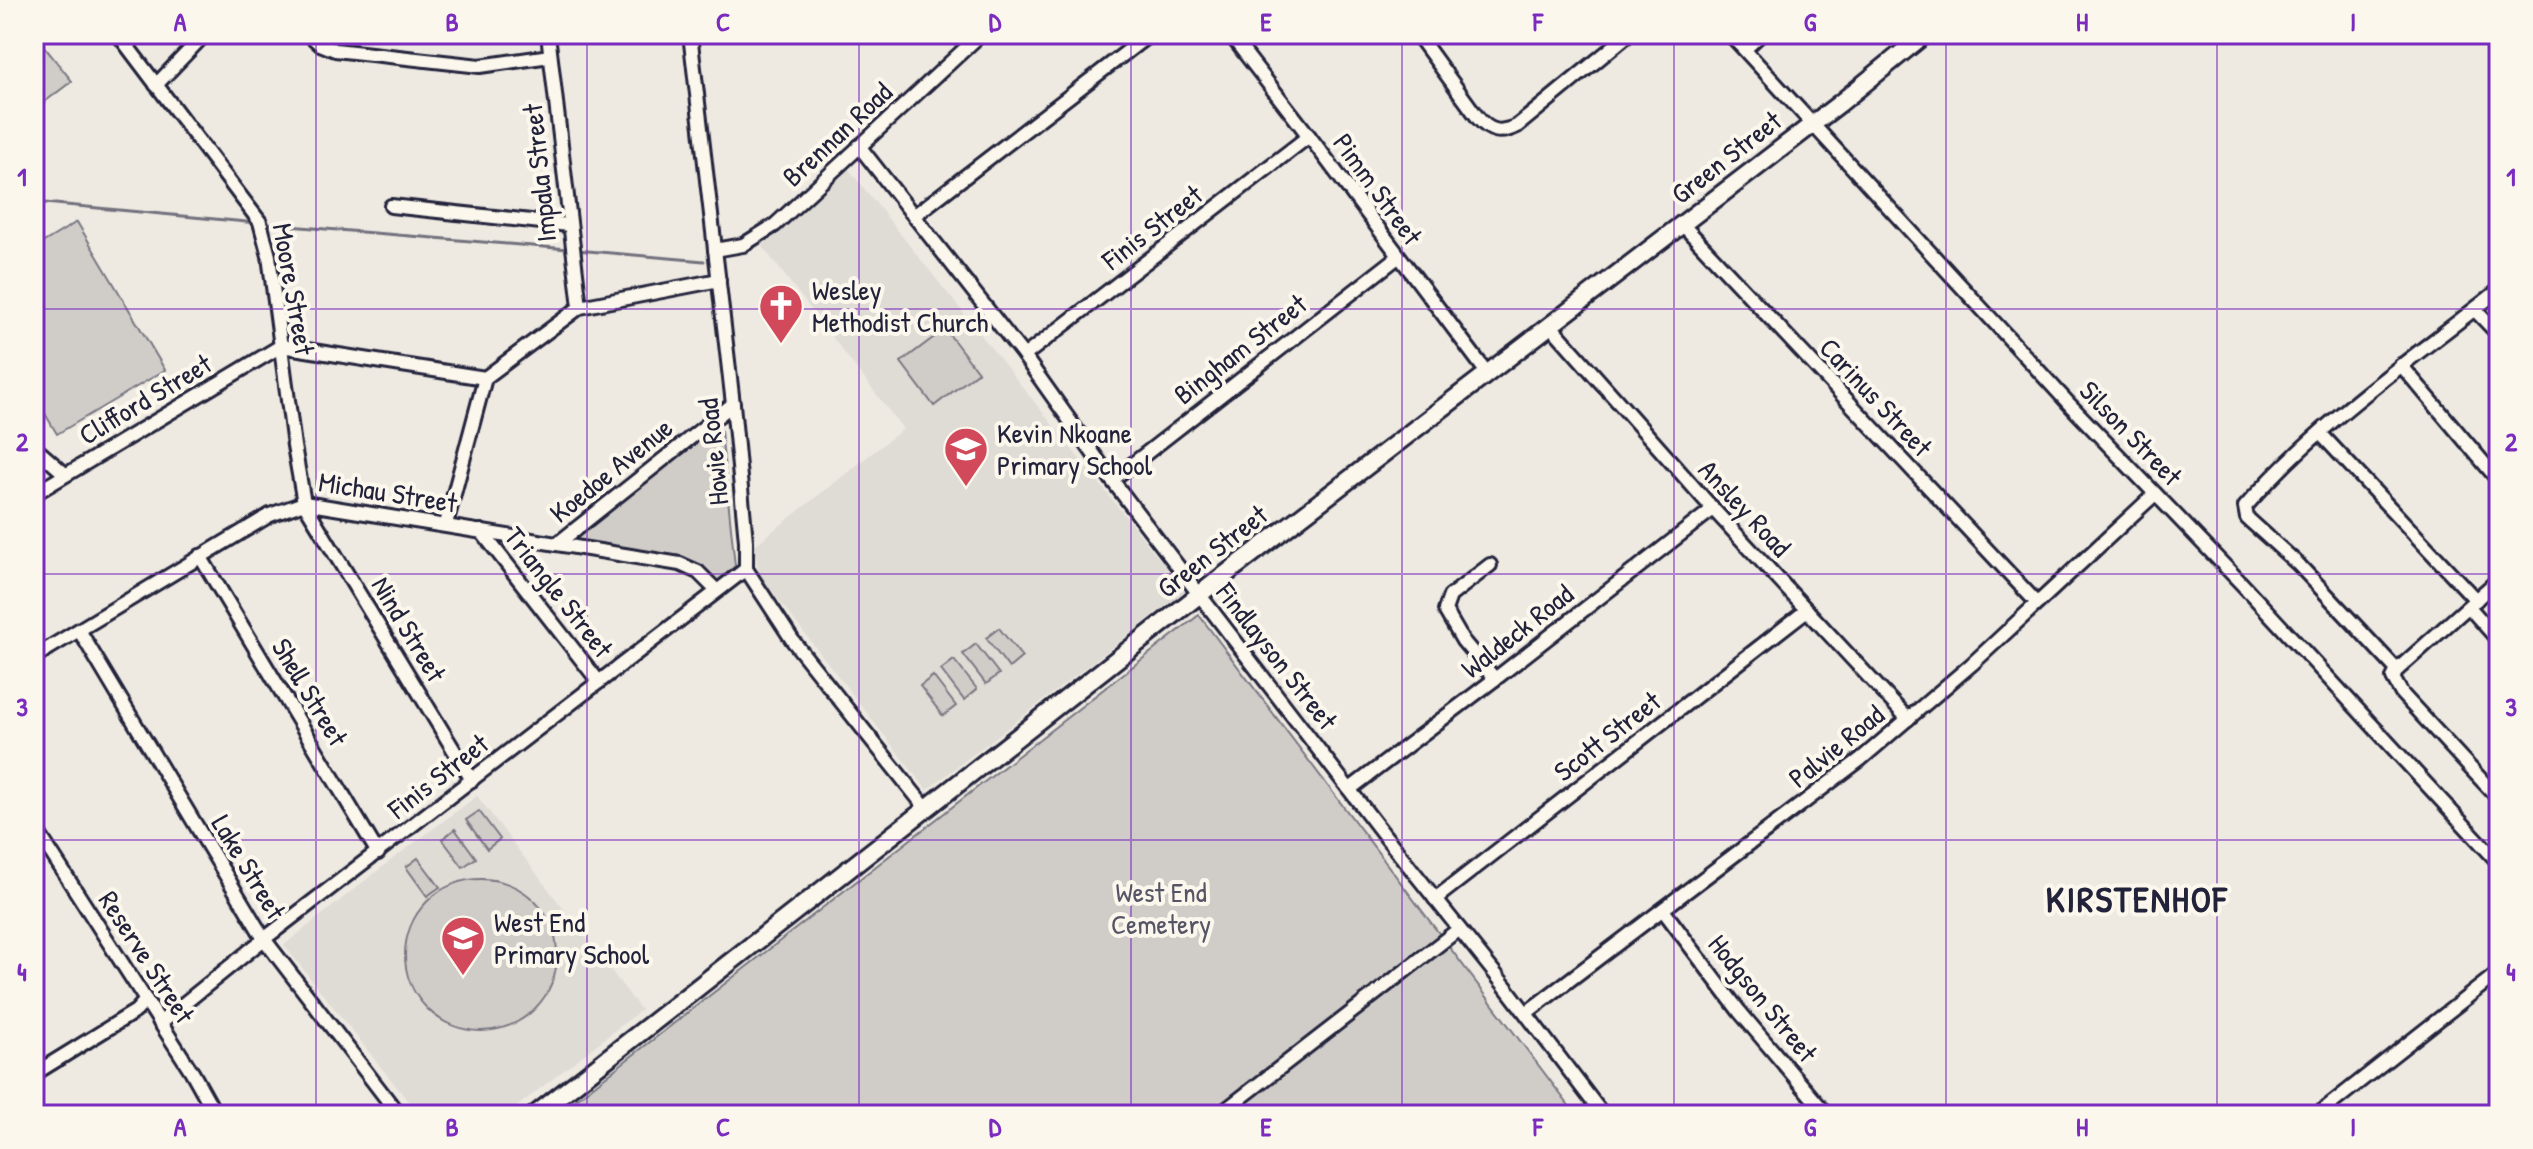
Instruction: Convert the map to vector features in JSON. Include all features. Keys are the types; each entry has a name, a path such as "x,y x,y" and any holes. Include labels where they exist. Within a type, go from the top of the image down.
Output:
{"street":[{"name":"Moore Street","path":"118,34 260,222 269,256 304,503"},
{"path":"156,85 205,34"},
{"path":"309,34 320,44 335,50 480,66 550,56"},
{"name":"Impala Street","path":"548,34 580,307"},
{"name":"Howie Road","path":"690,34 733,404 746,569"},
{"name":"Brennan Road","path":"715,250 743,245 775,225 981,34"},
{"path":"915,215 1150,34"},
{"name":"Pimm Street","path":"1230,34 1487,373"},
{"path":"1417,34 1478,118 1486,127 1501,132 1517,126 1629,34"},
{"name":"Silson Street","path":"1730,34 2499,863"},
{"path":"1745,49 1761,34"},
{"name":"Green Street","path":"535,1115 925,807 1925,34"},
{"name":"Finis Street","path":"1024,356 1309,136"},
{"name":"Findlayson Street","path":"859,146 1024,356 1112,480 1199,594 1603,1115"},
{"path":"391,206 569,225"},
{"name":"Carinus Street","path":"1682,224 2037,603"},
{"name":"Bingham Street","path":"1112,480 1398,257"},
{"path":"446,524 485,378 580,307 719,280"},
{"path":"2397,670 2298,564 2245,515 2247,504 2320,433 2401,365 2499,290"},
{"path":"2475,310 2499,335"},
{"name":"Ansley Road","path":"1550,325 1713,509 1908,719"},
{"path":"281,346 485,378"},
{"name":"Clifford Street","path":"34,494 281,346"},
{"path":"2401,365 2499,481"},
{"name":"Koedoe Avenue","path":"557,544 733,404"},
{"path":"2320,433 2472,603 2499,641"},
{"path":"34,447 65,474"},
{"name":"Palvie Road","path":"1526,1013 1861,759 2155,494"},
{"name":"Michau Street","path":"34,657 270,515 304,503 680,564 698,572 716,590"},
{"name":"Nind Street","path":"304,503 472,780"},
{"name":"Waldeck Road","path":"1350,789 1713,509"},
{"name":"Triangle Street","path":"481,531 599,682"},
{"name":"Shell Street","path":"200,556 378,853"},
{"path":"1490,565 1450,596 1445,610 1463,641 1495,679"},
{"path":"746,569 793,641 925,807"},
{"name":"Finis Street","path":"160,1023 264,939 746,569"},
{"path":"2499,579 2397,670 2393,678 2397,688 2499,799"},
{"name":"Scott Street","path":"1435,899 1807,610"},
{"name":"Lake Street","path":"79,630 264,939 399,1115"},
{"name":"Reserve Street","path":"34,826 216,1115"},
{"name":"Hodgson Street","path":"1663,910 1739,1011 1827,1115"},
{"path":"1219,1115 1459,929"},
{"path":"2317,1115 2499,972"},
{"path":"34,1074 136,1011 146,1000"}],"shaded area":[{"name":"Kevin Nkoane Primary School","path":"847,167 1185,591 927,790 759,575 754,546 903,429 762,246"},
{"name":"West End Primary School","path":"477,796 641,1010 506,1115 419,1115 284,945"}],"green space":[{"path":"34,34 72,81 34,110"},
{"path":"77,222 165,370 57,434 34,395 34,248"},
{"path":"945,329 978,372 934,406 901,362"},
{"path":"714,425 721,431 735,566 719,580 711,580 703,571 570,542"},
{"name":"West End Cemetery","path":"1199,615 1576,1115 556,1115"},
{"path":"999,628 1022,657 1009,668 986,638"},
{"path":"976,644 999,674 986,684 963,654"},
{"path":"954,660 977,689 964,700 941,670"},
{"path":"933,676 956,706 943,716 920,686"},
{"path":"479,811 500,839 487,849 466,820"},
{"path":"455,829 476,858 463,867 442,839"},
{"path":"418,858 440,887 427,896 406,867"},
{"path":"481,879 510,885 535,901 551,926 557,955 551,984 535,1009 510,1025 481,1031 452,1025 427,1009 411,984 405,955 411,926 427,901 452,885"}],"waterway":[{"path":"34,202 257,223"},
{"path":"265,224 568,249"},
{"path":"576,250 704,261"}],"place":[{"name":"Wesley Methodist Church","path":"781,345"},
{"name":"Kevin Nkoane Primary School","path":"966,488"},
{"name":"West End Primary School","path":"463,977"}],"district":[{"name":"KIRSTENHOF","path":"2137,899"}]}
